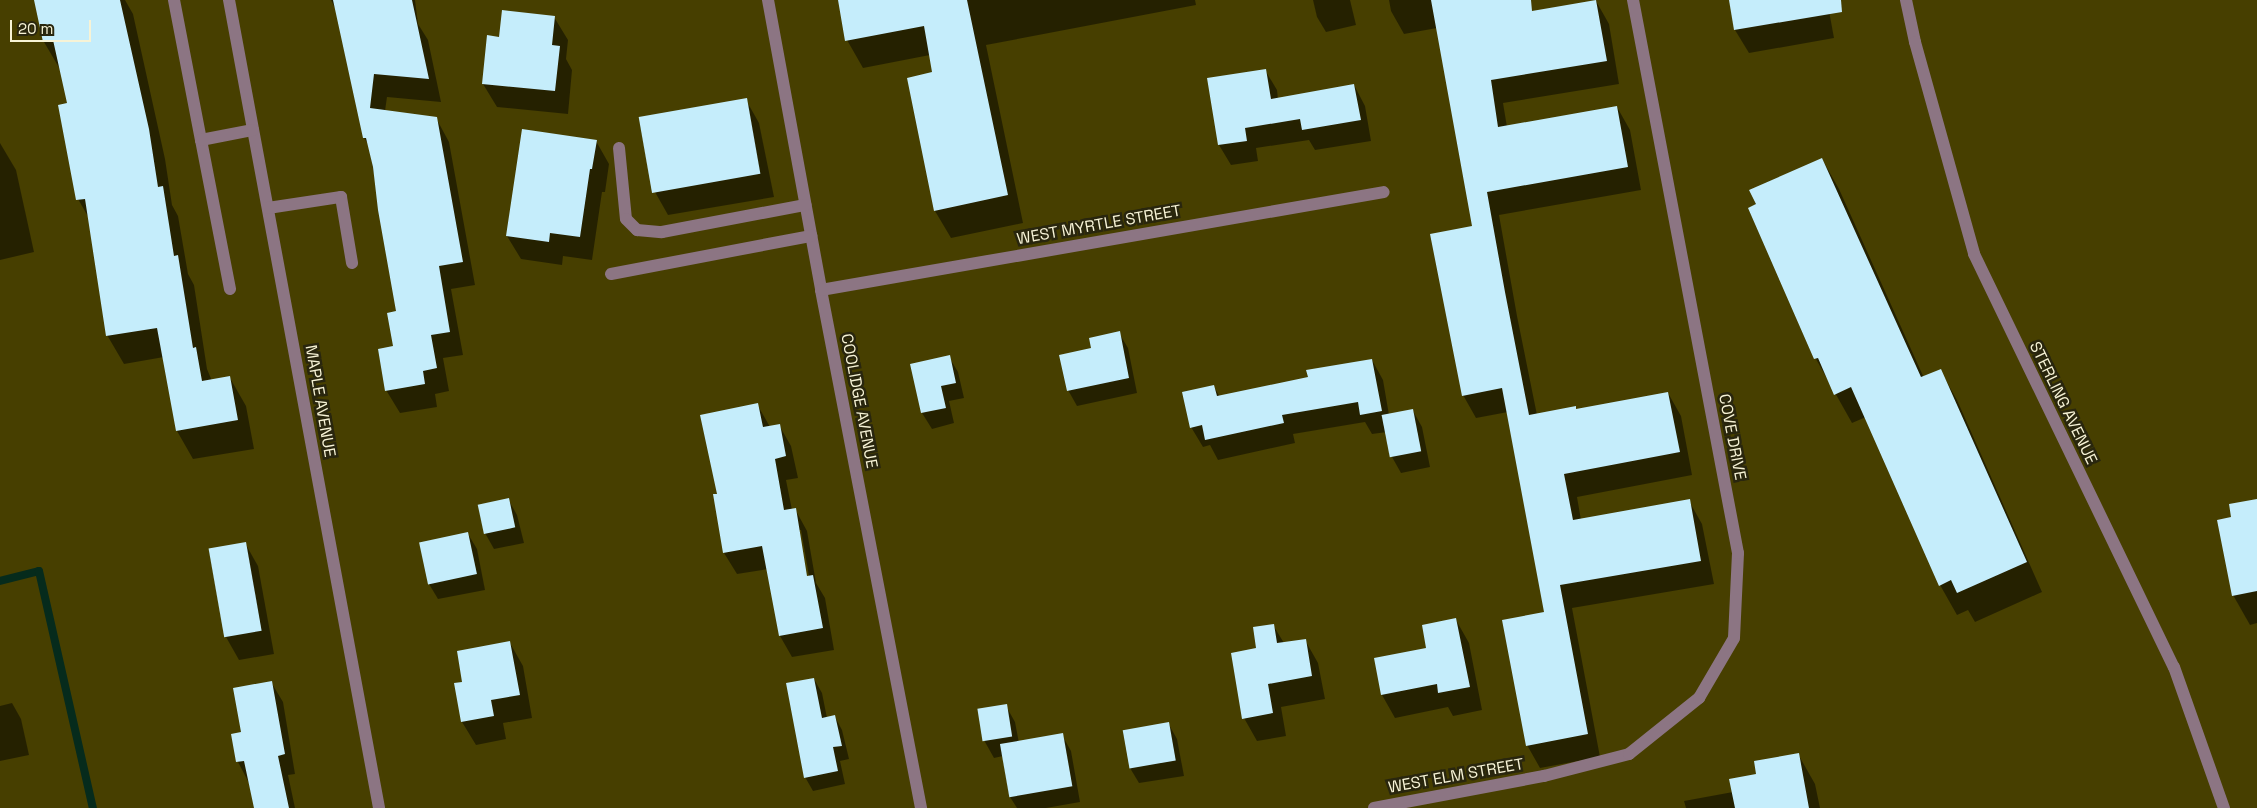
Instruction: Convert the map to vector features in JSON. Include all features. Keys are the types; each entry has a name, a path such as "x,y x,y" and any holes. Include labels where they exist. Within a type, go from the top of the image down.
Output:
{"street":[{"path":"174,0 230,289"},
{"name":"MAPLE AVENUE","path":"229,0 379,808"},
{"name":"COOLIDGE AVENUE","path":"768,0 821,290 921,808"},
{"name":"COVE DRIVE","path":"1544,776 1629,754 1699,698 1734,638 1738,553 1632,0"},
{"name":"STERLING AVENUE","path":"1906,0 1914,42 1974,254 2174,667 2224,808"},
{"path":"201,140 253,130"},
{"path":"620,148 626,219 637,230 662,232 805,205"},
{"name":"WEST MYRTLE STREET","path":"821,290 1384,192"},
{"path":"268,208 341,197 352,263"},
{"path":"611,274 811,236"},
{"name":"WEST ELM STREET","path":"1374,808 1544,776"}],"building":[{"path":"34,0 120,0 149,129 158,187 163,186 174,256 178,255 193,348 196,347 202,381 230,376 238,420 176,431 157,328 106,336 85,199 76,200 58,105 67,103 53,40 43,42"},
{"path":"333,0 412,0 429,79 374,74 370,108 437,117 463,262 439,266 450,332 431,335 437,368 423,371 425,384 385,391 378,349 393,346 387,313 396,311 378,210 373,167 366,138 363,138"},
{"path":"838,0 967,0 1008,195 934,211 907,78 932,72 924,26 845,41"},
{"path":"1431,0 1531,0 1532,11 1596,0 1607,61 1491,80 1498,127 1617,106 1628,167 1487,192 1505,292 1529,415 1576,406 1576,409 1668,392 1680,452 1564,474 1573,520 1690,499 1701,561 1560,585 1588,734 1526,746 1502,620 1544,612 1502,388 1462,396 1430,234 1472,226"},
{"path":"1729,0 1841,0 1842,12 1734,30"},
{"path":"502,10 555,16 552,45 560,46 555,91 482,84 487,35 499,37"},
{"path":"1266,69 1271,99 1354,84 1361,120 1302,130 1300,119 1245,128 1247,141 1218,145 1207,78"},
{"path":"747,98 760,174 652,193 639,117"},
{"path":"522,129 597,140 592,169 590,169 580,237 550,233 549,242 506,236"},
{"path":"1822,158 1921,377 1941,369 2027,562 1957,593 1951,580 1939,586 1851,387 1834,395 1818,358 1814,359 1748,208 1756,204 1749,190"},
{"path":"1120,331 1129,378 1067,391 1059,355 1091,348 1089,338"},
{"path":"950,355 956,383 941,386 946,408 921,413 910,364"},
{"path":"1372,359 1382,411 1360,415 1358,402 1282,415 1284,423 1205,440 1202,425 1190,428 1182,392 1214,385 1217,396 1308,377 1306,370"},
{"path":"758,403 763,427 780,424 786,456 775,459 784,510 796,508 807,576 813,575 823,628 779,636 762,546 723,553 713,494 717,494 700,415"},
{"path":"1413,409 1421,451 1390,457 1382,415"},
{"path":"509,498 515,527 484,534 478,505"},
{"path":"2257,499 2257,591 2232,596 2217,520 2231,517 2229,504"},
{"path":"468,532 477,574 428,584 419,542"},
{"path":"246,542 262,631 224,637 209,549"},
{"path":"1456,618 1470,687 1438,693 1437,684 1381,695 1374,658 1426,648 1422,625"},
{"path":"1274,624 1277,643 1306,639 1312,676 1268,684 1273,713 1242,719 1231,653 1256,648 1253,627"},
{"path":"510,641 520,695 491,700 494,716 461,722 454,683 462,682 457,651"},
{"path":"814,678 822,718 835,715 842,746 833,747 838,771 804,778 786,683"},
{"path":"272,681 285,754 278,756 289,808 254,808 244,761 236,762 231,734 241,732 233,688"},
{"path":"1007,704 1012,737 983,741 977,709"},
{"path":"1169,722 1176,760 1129,769 1123,730"},
{"path":"1063,733 1072,786 1009,797 1000,744"},
{"path":"1799,753 1809,808 1735,808 1729,779 1756,774 1754,761"}],"waterway":[{"path":"0,581 39,571 93,808"}]}
